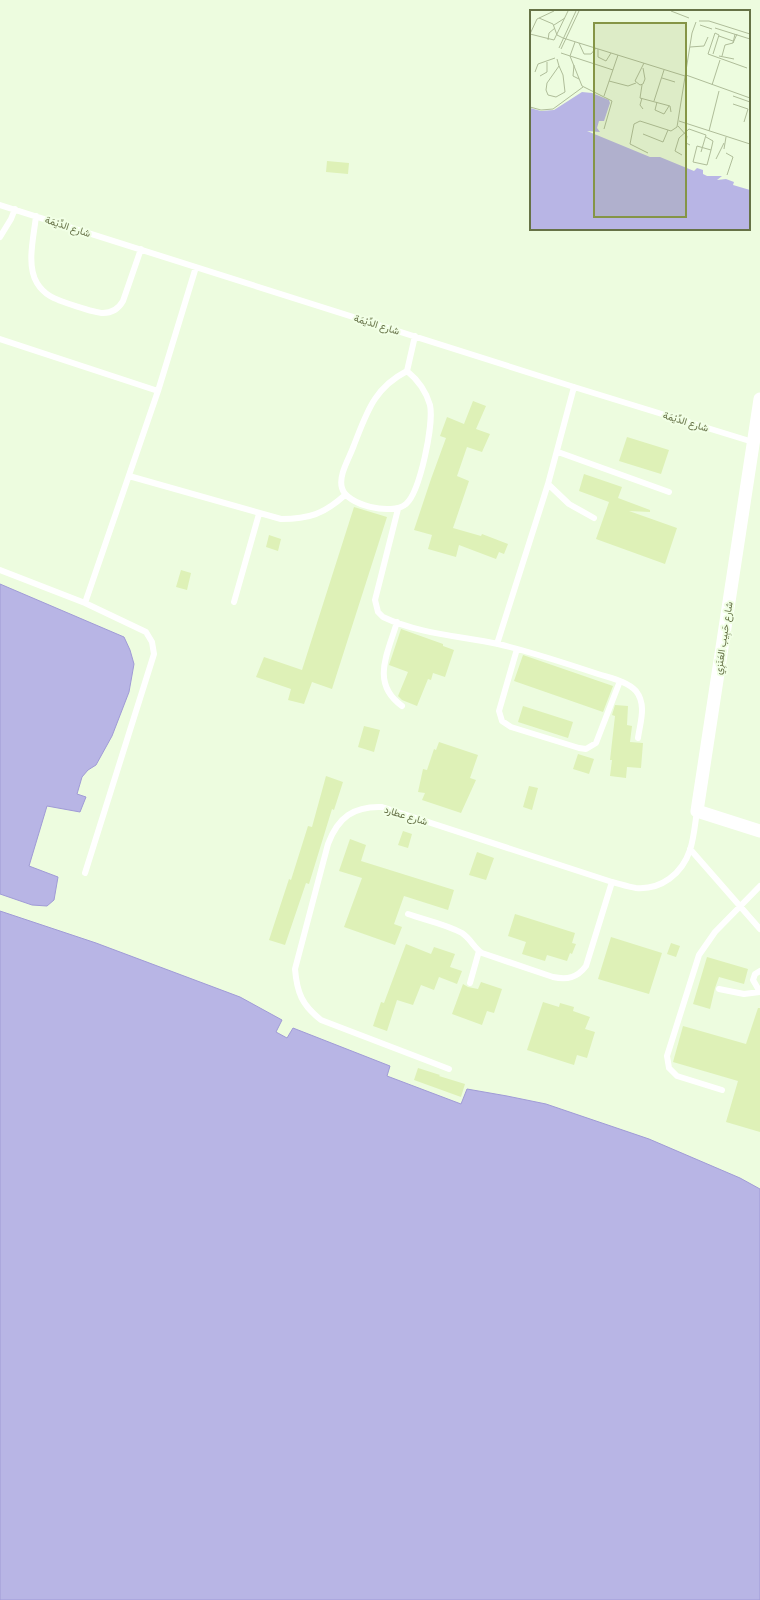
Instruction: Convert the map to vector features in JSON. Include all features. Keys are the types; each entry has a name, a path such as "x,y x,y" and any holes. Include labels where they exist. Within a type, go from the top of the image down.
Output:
{"street":[{"name":"شارع حَبِيب العَنَزِي","path":"697,811 756,436 760,399"},
{"path":"697,811 760,831"}],"lane":[{"name":"شارع الدِّيْمَة","path":"0,205 574,387 756,436"},
{"path":"0,237 15,209"},
{"path":"36,216 32,263 33,273 37,283 43,291 51,297 98,312 110,312 120,306 123,301 141,250"},
{"path":"85,603 158,391 196,267"},
{"path":"407,371 422,386 429,402 431,418 424,460 412,497 406,504 398,508 387,510 376,509 350,499 345,495 342,489 342,476 371,403 386,384 407,371 415,336"},
{"path":"0,339 158,391"},
{"path":"497,644 558,452 574,387"},
{"path":"558,452 668,492"},
{"path":"129,476 281,519 299,519 316,515 332,507 345,495"},
{"path":"548,484 569,504 594,518"},
{"path":"398,508 375,600 378,612 383,617 448,636 497,644 517,649 620,681 632,687 640,697 642,703 638,738"},
{"path":"234,602 259,514"},
{"path":"0,570 85,603 146,632 152,642 154,654 85,873"},
{"path":"397,622 383,668 383,677 389,694 402,706"},
{"path":"517,649 499,711 502,721 511,727 586,749 596,743 620,681"},
{"name":"شارع عطارد","path":"449,1069 321,1020 309,1011 301,998 296,984 295,969 328,844 332,831 340,822 348,814 359,809 371,806 382,807 612,882 636,888 648,888 670,879 686,860 690,849 697,811"},
{"path":"690,849 760,929"},
{"path":"408,914 458,931 470,940 479,951 486,955 565,979 577,975 586,966 589,960 612,882"},
{"path":"722,1090 677,1076 669,1068 667,1056 699,955 715,932 760,886"},
{"path":"470,983 479,951"},
{"path":"719,989 735,994 760,992 753,980 755,974 760,971"}],"water":[{"path":"0,584 124,637 134,664 129,692 112,736 96,765 88,770 82,777 77,794 86,797 80,812 47,806 29,866 58,877 54,900 47,906 32,905 0,894"},
{"path":"0,911 96,943 240,997 282,1020 276,1032 287,1038 293,1028 390,1066 387,1076 461,1104 467,1089 546,1104 649,1139 740,1178 760,1189 760,1600 0,1600"}],"building":[{"path":"327,161 349,163 348,174 326,172"},
{"path":"473,401 486,406 476,429 490,434 482,452 467,447 457,476 469,481 453,528 481,536 482,534 508,544 504,554 499,552 496,559 459,545 456,557 428,549 432,535 414,530 446,438 440,436 447,417 464,424"},
{"path":"627,437 669,450 661,474 619,461"},
{"path":"584,474 622,487 618,498 650,510 650,512 629,511 677,528 665,564 596,539 609,502 579,491"},
{"path":"354,507 387,517 332,689 312,682 304,704 288,700 291,689 256,677 264,657 302,670"},
{"path":"269,535 281,539 278,551 266,547"},
{"path":"181,570 191,573 187,590 176,587"},
{"path":"401,629 443,644 443,646 454,650 445,677 433,673 431,680 428,679 417,706 402,700 398,696 408,672 389,665"},
{"path":"523,655 613,686 603,712 514,681"},
{"path":"615,705 628,706 627,725 632,726 630,742 643,743 641,768 627,767 626,778 610,776 612,760 610,760 615,716 612,715"},
{"path":"523,706 573,722 568,738 518,722"},
{"path":"364,726 380,730 374,752 358,747"},
{"path":"439,742 478,755 470,778 476,780 461,813 422,800 425,793 418,792 423,769 427,770 434,749 436,750"},
{"path":"578,754 594,759 589,774 573,769"},
{"path":"326,776 343,782 334,810 332,809 309,884 306,883 285,945 269,940 289,879 291,880 308,826 312,827"},
{"path":"529,786 538,788 532,810 523,807"},
{"path":"403,831 412,834 408,848 398,845"},
{"path":"350,839 366,845 361,861 454,890 448,910 404,896 394,924 402,927 395,945 344,927 362,878 339,871"},
{"path":"477,852 494,858 486,880 469,875"},
{"path":"515,914 575,933 572,943 576,944 567,961 547,955 545,961 522,954 526,942 508,936"},
{"path":"611,937 662,953 649,994 598,979"},
{"path":"671,943 680,946 676,957 667,954"},
{"path":"406,944 431,954 434,947 455,954 450,967 462,971 457,984 439,977 434,990 421,985 413,1005 397,1000 387,1031 373,1026 381,1002 384,1003"},
{"path":"707,957 748,969 744,984 719,977 710,1009 693,1004"},
{"path":"481,982 502,989 494,1013 487,1011 482,1025 452,1014 463,984 468,987 478,989"},
{"path":"543,1002 559,1007 560,1003 574,1007 573,1011 590,1017 585,1029 595,1032 587,1058 577,1055 574,1065 527,1050"},
{"path":"758,1008 760,1008 760,1132 726,1122 738,1081 673,1062 683,1026 746,1044"},
{"path":"418,1068 465,1084 461,1097 414,1080"}]}
